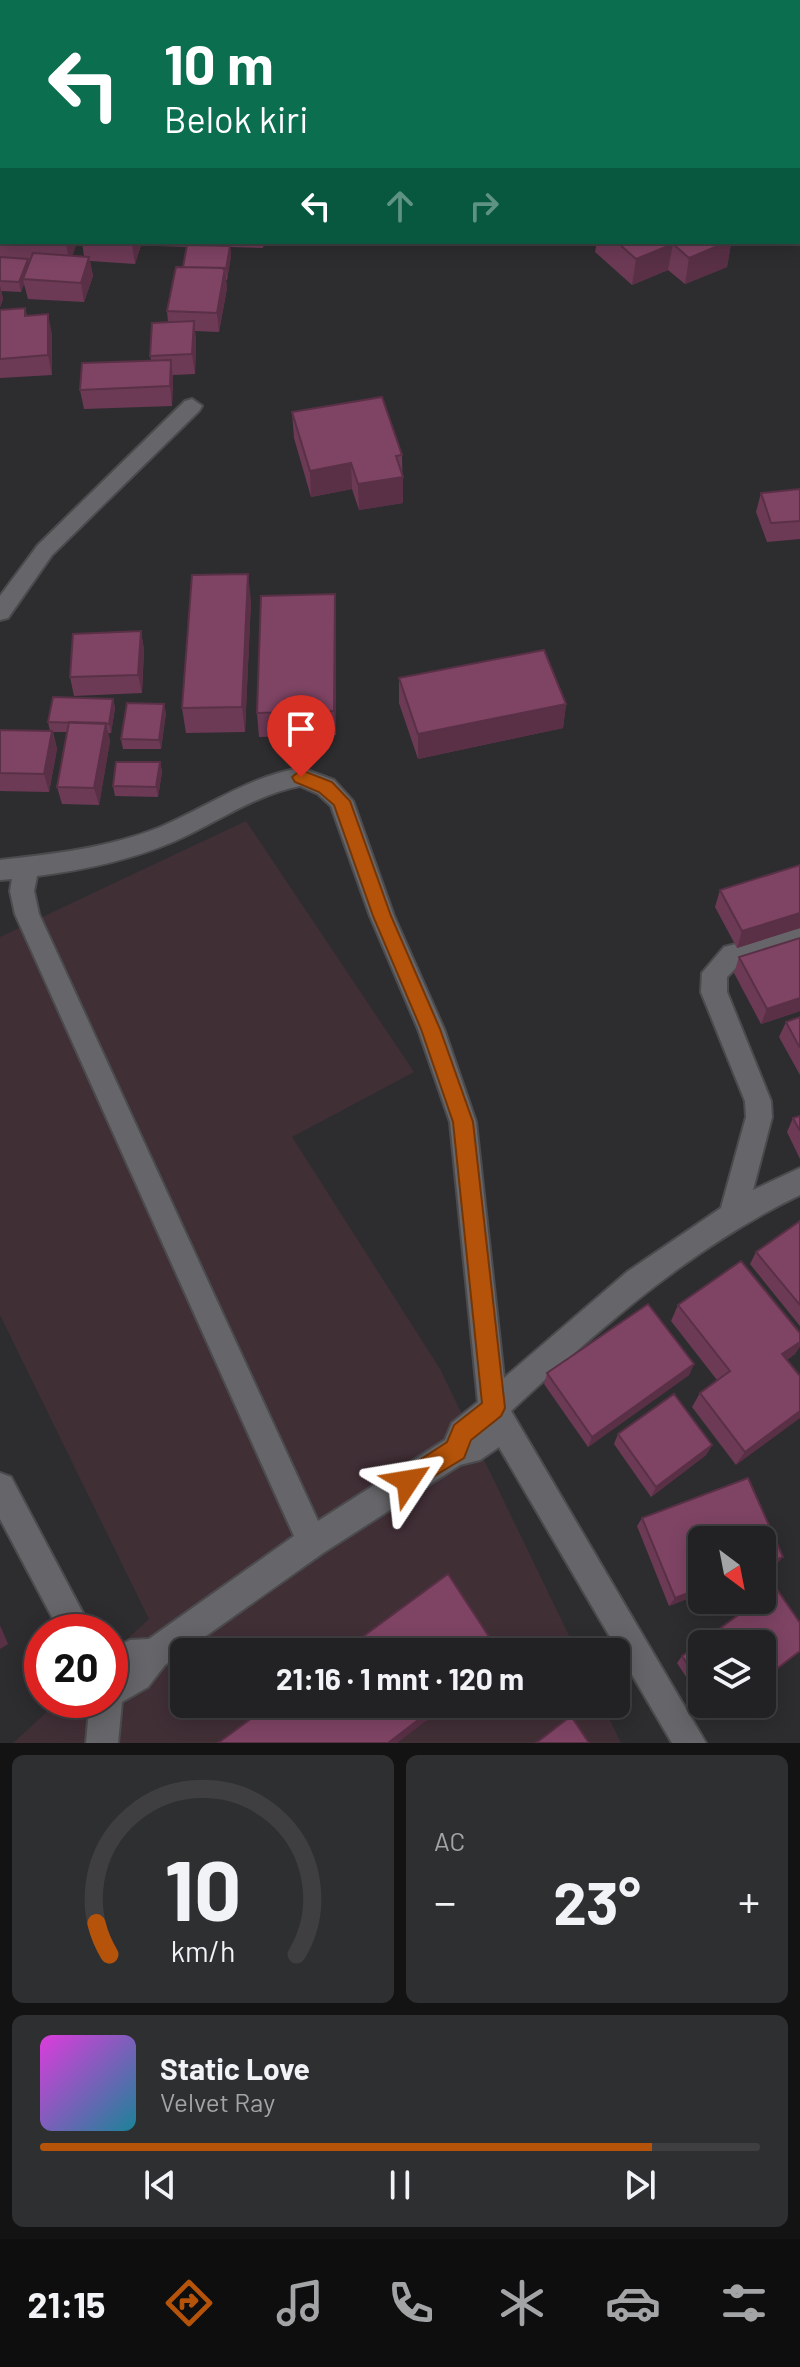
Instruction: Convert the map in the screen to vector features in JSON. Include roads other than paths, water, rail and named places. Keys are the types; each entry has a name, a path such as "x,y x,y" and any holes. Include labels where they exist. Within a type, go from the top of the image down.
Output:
{"street":[{"path":"0,612 45,550 192,406"},
{"path":"312,1542 27,914 13,868 87,860 165,835 276,781 301,777 326,787 341,801 382,916 431,1029 463,1122 498,1417 690,1743"},
{"path":"732,1217 759,1117 758,1101 714,992 714,973 733,955 800,939"},
{"path":"128,1681 137,1676 154,1654 312,1542 456,1450 470,1450 582,1326 700,1235 800,1181"},
{"path":"0,1488 67,1614"},
{"path":"128,1657 154,1654"},
{"path":"102,1743 104,1718"}]}
